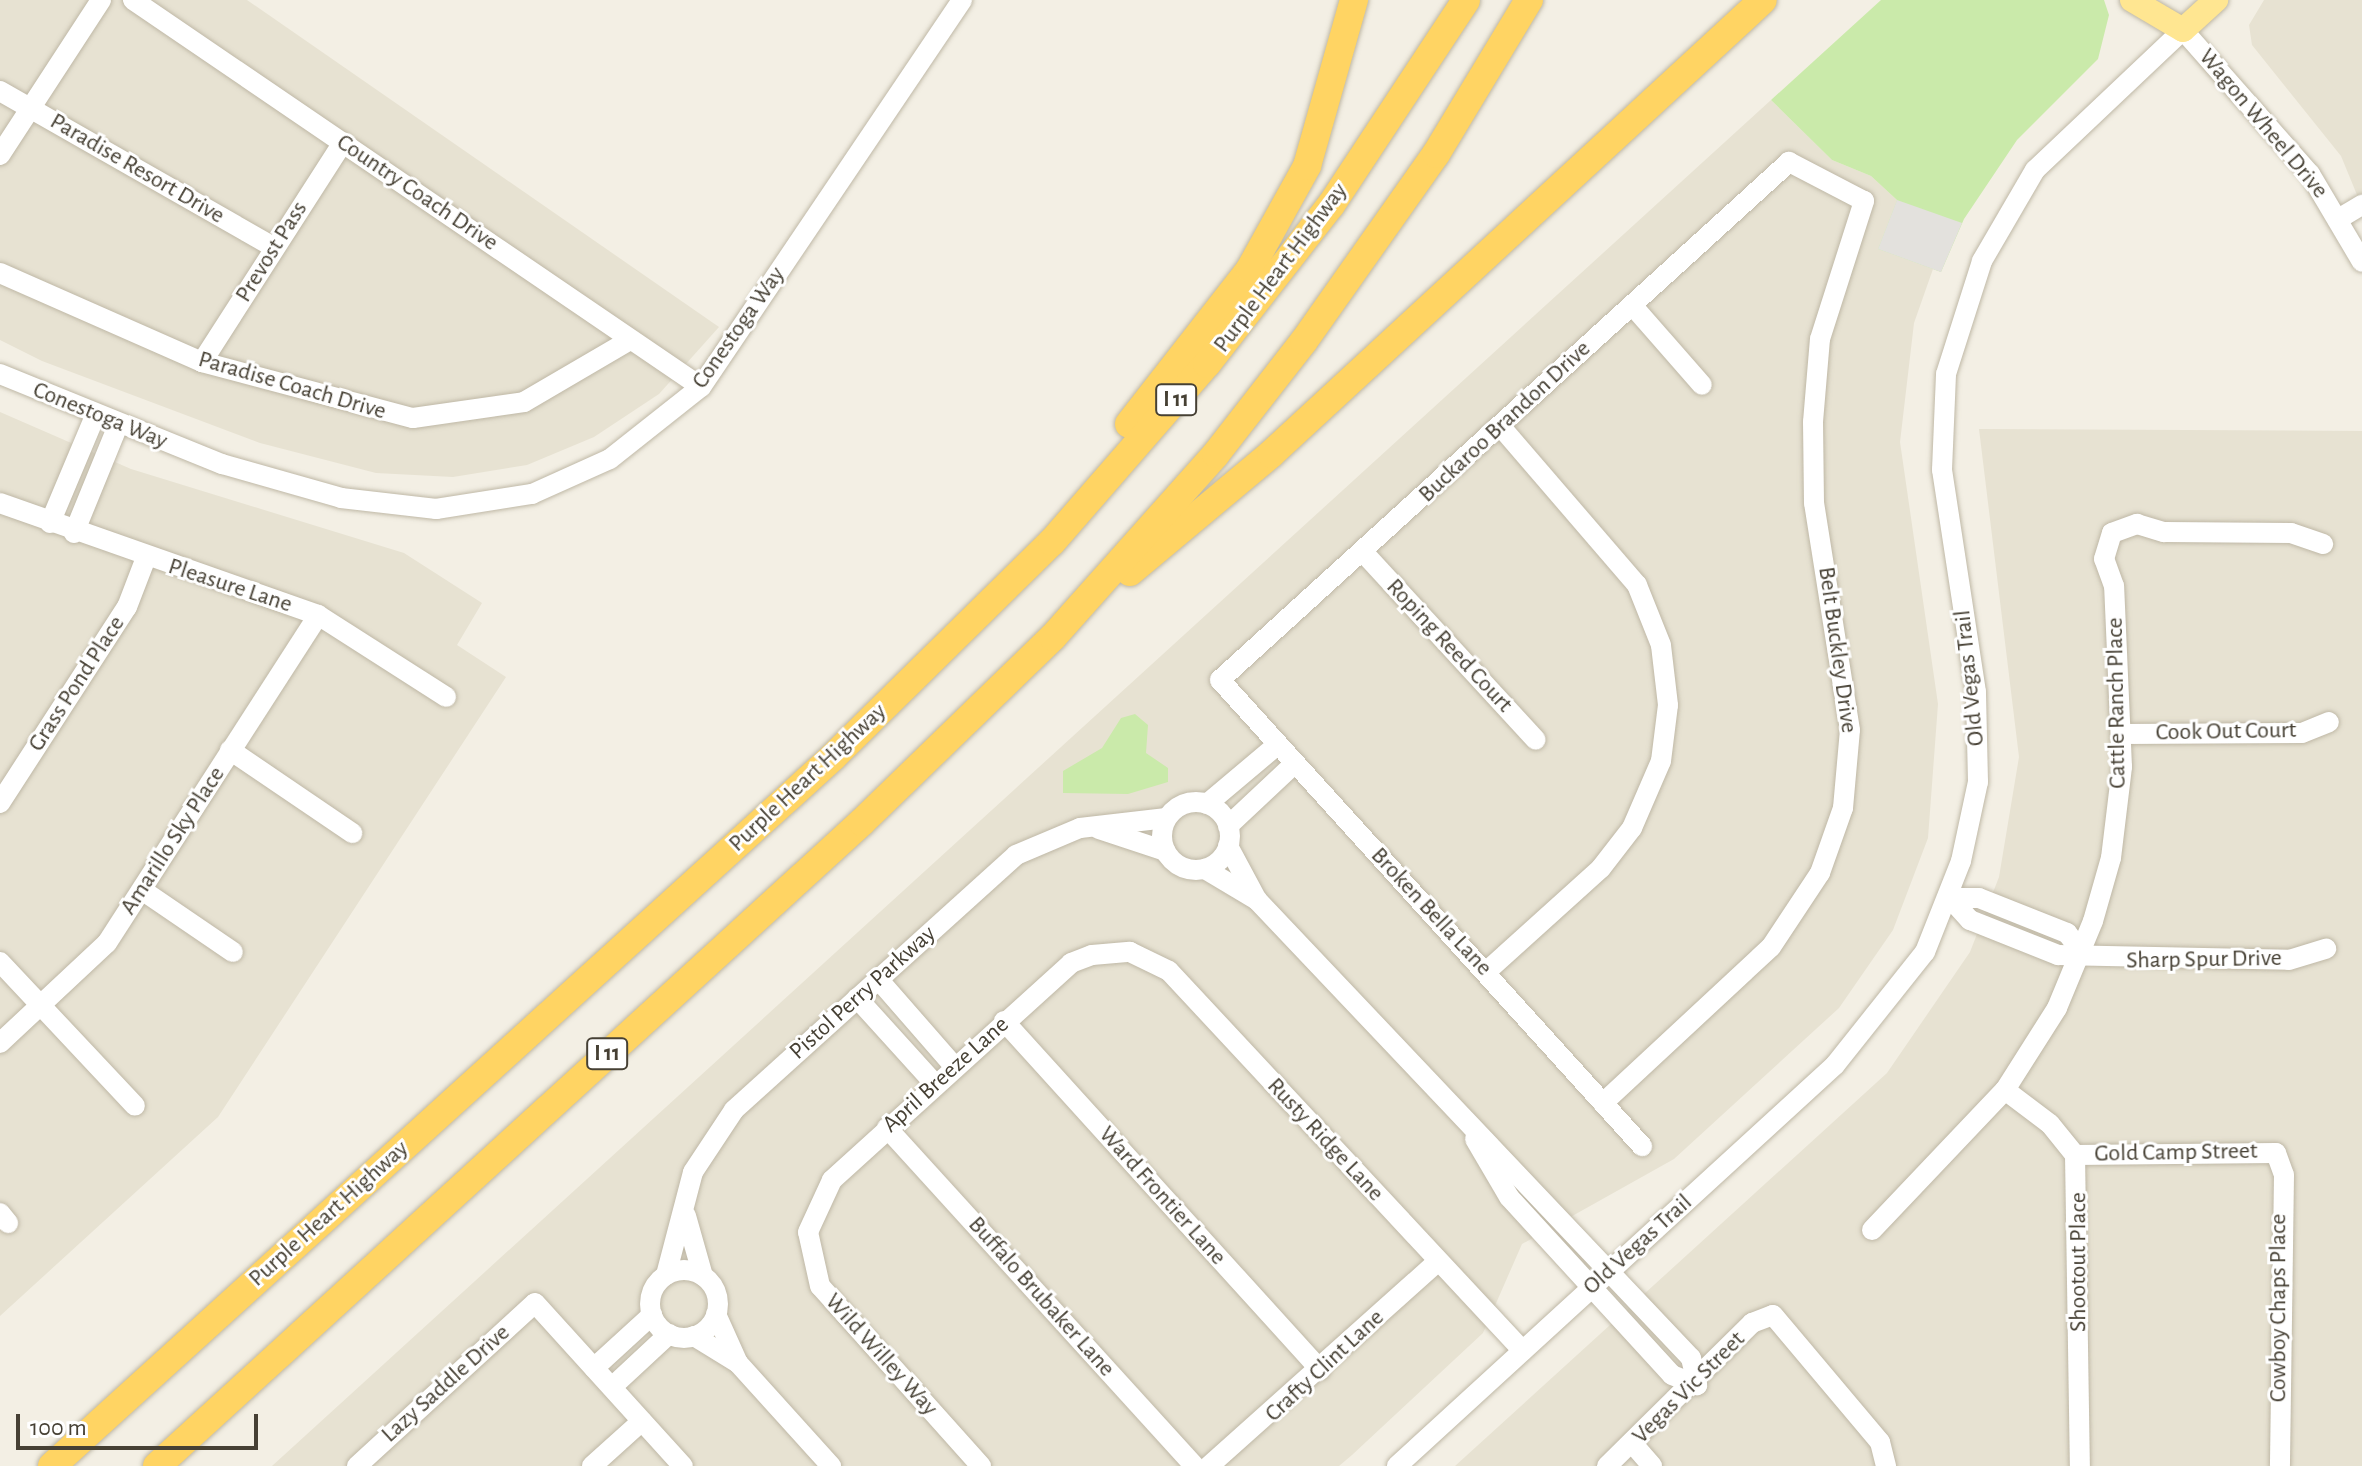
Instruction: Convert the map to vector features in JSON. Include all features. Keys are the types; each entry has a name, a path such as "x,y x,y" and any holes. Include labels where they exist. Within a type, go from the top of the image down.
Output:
{"highway":[{"path":"833,757 1152,398 1250,269 1307,166 1354,0"},
{"name":"Purple Heart Highway","path":"52,1466 833,757 1052,542 1207,364 1331,205 1466,0"},
{"name":"I 11","path":"157,1466 862,822 1053,637 1216,454 1304,341 1436,154 1529,0"},
{"path":"1053,637 1271,454 1763,0"}],"main road":[{"name":"Wagon Wheel Drive","path":"2132,0 2183,30"},
{"name":"Wagon Wheel Drive","path":"2168,0 2183,30"},
{"path":"2183,30 2216,0"}],"street":[{"path":"0,155 101,0"},
{"name":"Country Coach Drive","path":"133,0 701,387"},
{"name":"Conestoga Way","path":"0,374 118,425 341,498 463,508 532,494 610,459 701,387 962,0"},
{"name":"Wagon Wheel Drive","path":"2183,30 2340,218 2362,262"},
{"name":"Old Vegas Trail","path":"1397,1466 1860,1040 1900,992 1950,898 1972,820 1979,737 1942,470 1956,332 1995,232 2035,170 2183,30"},
{"name":"Paradise Resort Drive","path":"0,91 274,247"},
{"name":"Prevost Pass","path":"202,362 343,142"},
{"name":"Buckaroo Brandon Drive","path":"1220,680 1789,162"},
{"name":"Belt Buckley Drive","path":"1603,1103 1779,938 1820,873 1843,808 1850,730 1814,503 1813,422 1823,326 1864,201 1789,162"},
{"path":"2340,218 2362,205"},
{"name":"Paradise Coach Drive","path":"0,273 202,362 336,403 437,418 541,396 630,340"},
{"path":"1632,305 1702,385"},
{"path":"50,523 95,416"},
{"path":"74,533 118,425"},
{"path":"1486,972 1601,868 1632,828 1661,761 1668,705 1661,645 1637,585 1500,426"},
{"name":"Pleasure Lane","path":"0,503 145,560 318,615 446,697"},
{"name":"Cattle Ranch Place","path":"1872,1230 2005,1090 2057,1008 2082,952 2111,858 2122,734 2114,586 2104,559 2112,533 2137,524 2164,532 2291,533 2323,544"},
{"name":"Roping Reed Court","path":"1363,552 1536,740"},
{"name":"Grass Pond Place","path":"0,803 127,607 145,560"},
{"name":"Amarillo Sky Place","path":"0,1043 107,943 318,615"},
{"name":"Broken Bella Lane","path":"1220,680 1642,1146"},
{"name":"Cook Out Court","path":"2122,734 2302,733 2329,722"},
{"path":"1277,745 1207,804 1186,803 1166,818 1165,851 1184,868 1205,869 1257,900 1475,1139 1515,1165 1691,1358 1697,1385"},
{"path":"230,750 352,833"},
{"path":"1205,869 1228,836 1294,764"},
{"path":"1207,804 1228,836 1257,900"},
{"name":"Pistol Perry Parkway","path":"666,1275 686,1216 693,1172 713,1136 857,998 1016,855 1057,834 1166,818"},
{"name":"Pistol Perry Parkway","path":"1099,829 1165,851"},
{"path":"142,890 233,952"},
{"name":"Sharp Spur Drive","path":"1950,898 1970,920 2058,955 2082,952 2115,961 2289,960 2326,949"},
{"name":"April Breeze Lane","path":"808,1232 832,1180 954,1066 1071,963 1114,950"},
{"name":"Rusty Ridge Lane","path":"1114,950 1169,971 1523,1351"},
{"path":"0,962 43,1004 135,1106"},
{"path":"878,979 954,1066"},
{"path":"857,998 935,1084"},
{"name":"Ward Frontier Lane","path":"1004,1021 1320,1370"},
{"path":"2005,1090 2050,1124 2075,1155"},
{"name":"Buffalo Brubaker Lane","path":"887,1128 1195,1466"},
{"path":"1475,1139 1495,1181 1672,1375 1697,1385"},
{"name":"Gold Camp Street","path":"2075,1155 2276,1153"},
{"name":"Cowboy Chaps Place","path":"2276,1153 2284,1175 2280,1466"},
{"name":"Shootout Place","path":"2075,1155 2080,1466"},
{"name":"Pistol Perry Parkway","path":"686,1216 703,1276"},
{"name":"Wild Willey Way","path":"808,1232 820,1286 981,1466"},
{"name":"Crafty Clint Lane","path":"1209,1466 1320,1370 1437,1262"},
{"path":"738,1363 716,1314 714,1289 703,1276 666,1275 653,1290 652,1315 669,1334 694,1336 738,1363 831,1466"},
{"name":"Lazy Saddle Drive","path":"357,1466 535,1303 594,1368"},
{"path":"694,1336 716,1314"},
{"path":"652,1315 594,1368 683,1466"},
{"name":"Vegas Vic Street","path":"1607,1466 1697,1385 1752,1323 1773,1315 1880,1442 1886,1466"},
{"path":"612,1387 669,1334"},
{"path":"592,1466 642,1421"},
{"path":"1633,1444 1652,1466"}],"shaded area":[{"path":"0,0 247,0 719,327 659,394 594,437 527,465 453,477 376,473 260,443 42,361 0,340"},
{"path":"2264,0 2362,0 2362,207 2341,156 2252,45 2249,25"},
{"path":"1771,100 1832,160 1871,176 1897,200 1878,249 1933,269 1914,323 1900,442 1938,704 1928,838 1893,930 1839,1008 1674,1159 1522,1244 1483,1333 1352,1455 1339,1466 272,1466"},
{"path":"1897,200 1962,223 1941,272 1878,249"},
{"path":"0,412 131,469 404,553 482,603 457,645 506,677 218,1117 0,1316"},
{"path":"1979,429 2362,431 2362,1466 1455,1466 1887,1073 1970,952 1999,877 2019,757"}],"green space":[{"path":"1881,0 2104,0 2109,15 2098,59 2017,140 1964,219 1941,272 1878,249 1897,200 1871,176 1832,160 1771,100"},
{"path":"1135,714 1148,725 1146,753 1168,768 1168,782 1128,794 1063,793 1063,771 1102,748 1121,718"}]}
